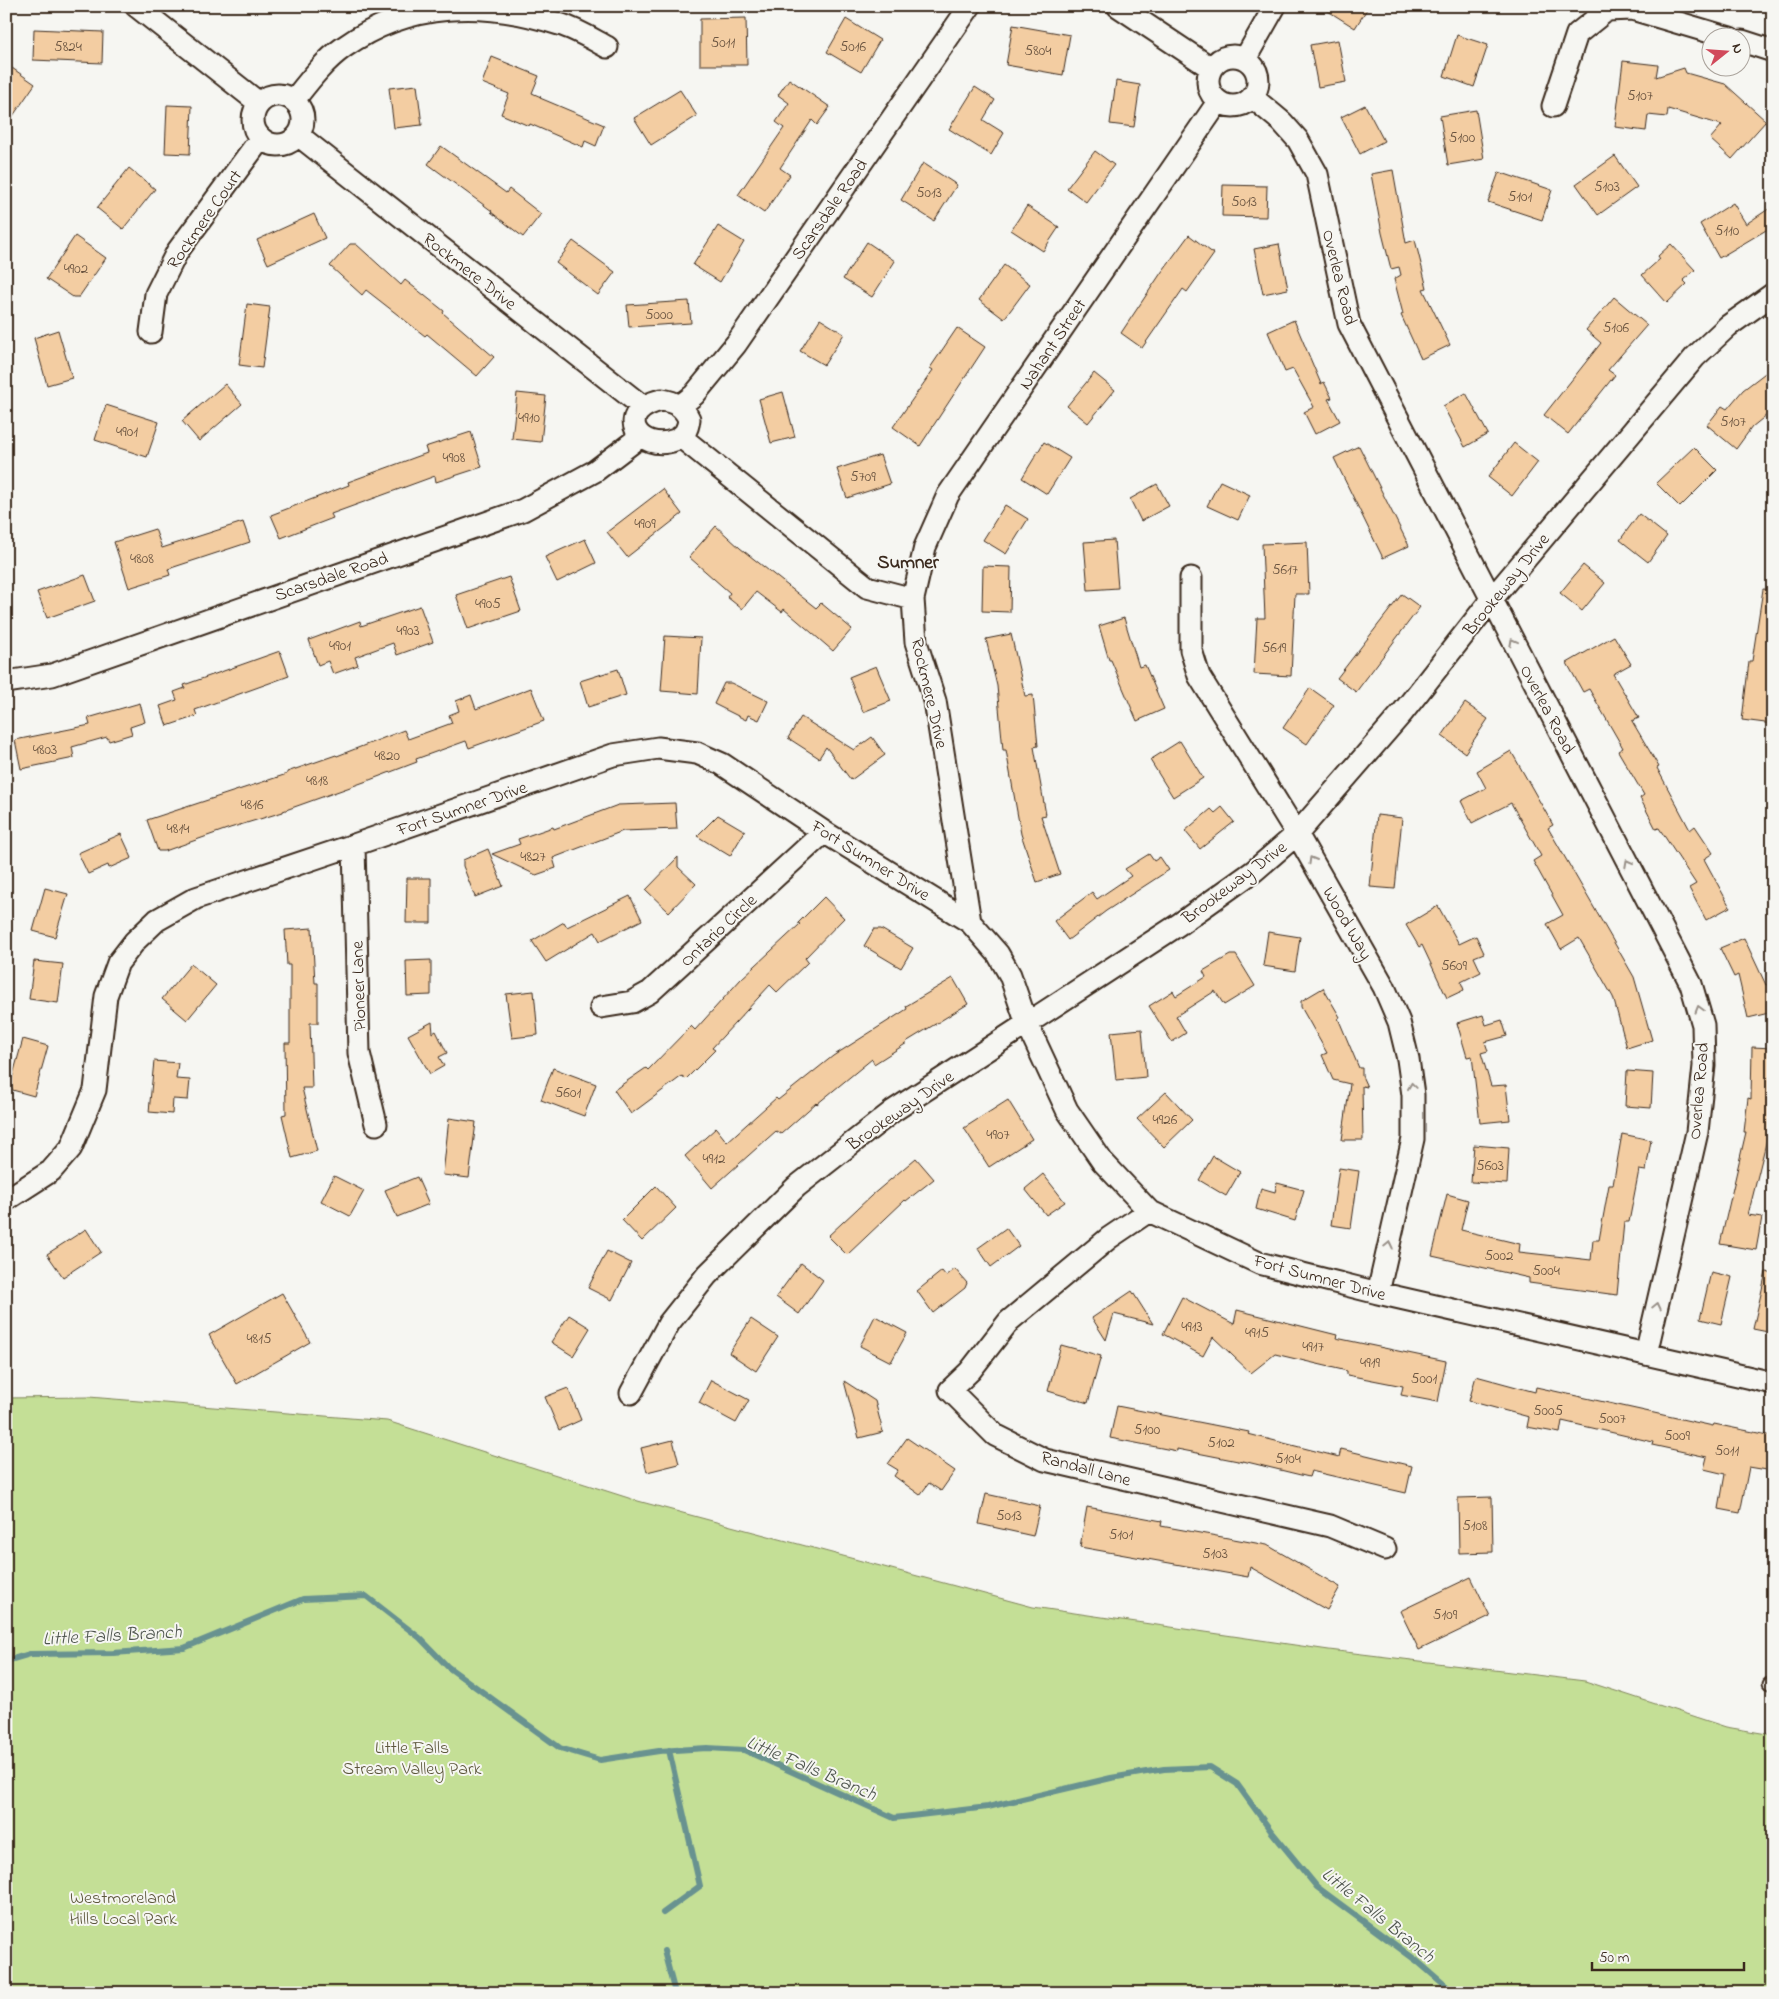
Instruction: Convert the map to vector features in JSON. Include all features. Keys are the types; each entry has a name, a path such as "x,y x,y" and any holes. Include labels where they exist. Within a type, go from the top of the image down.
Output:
{"street":[{"path":"136,6 259,103"},
{"name":"Scarsdale Road","path":"680,406 694,394 736,344 970,6"},
{"path":"1118,6 1210,68"},
{"path":"1245,59 1275,6"},
{"path":"294,100 313,75 343,48 376,27 416,12 457,8 510,11 561,24 607,47"},
{"path":"1553,106 1577,34 1607,10 1632,9 1702,30"},
{"path":"1752,44 1773,51"},
{"path":"1238,56 1245,59 1255,69 1258,76 1256,91 1252,97 1240,105 1225,105 1218,102 1213,97 1207,83 1210,68 1222,57 1238,56"},
{"path":"272,95 288,96 294,100 299,106 304,120 298,135 285,144 277,145 261,138 254,125 253,117 259,103 272,95"},
{"name":"Overlea Road","path":"1252,97 1282,122 1298,140 1317,174 1349,324 1691,984 1703,1025 1704,1066 1697,1132 1646,1354"},
{"name":"Nahant Street","path":"913,599 925,546 948,495 1218,102"},
{"name":"Rockmere Drive","path":"298,135 642,406"},
{"name":"Rockmere Court","path":"151,332 156,294 177,252 261,138"},
{"name":"Brookeway Drive","path":"631,1393 669,1322 707,1275 796,1187 893,1111 1178,925 1254,871 1297,834 1403,712 1492,600 1694,357 1728,326 1773,294"},
{"path":"662,400 671,401 680,406 689,419 687,430 681,437 660,443 650,441 641,436 634,426 635,419 642,406 662,400"},
{"name":"Scarsdale Road","path":"6,682 52,675 523,510 594,471 641,436"},
{"path":"681,437 867,587 913,599"},
{"name":"Wood Way","path":"1191,578 1190,650 1198,676 1297,834 1384,987 1399,1022 1408,1059 1413,1095 1413,1139 1378,1293"},
{"name":"Rockmere Drive","path":"913,599 916,642 936,701 970,922"},
{"name":"Fort Sumner Drive","path":"6,1200 51,1171 71,1148 95,1090 106,996 118,963 135,941 157,920 196,898 613,755 658,748 697,753 722,764 824,832 970,922 998,954 1010,975 1028,1024 1067,1110 1102,1161 1149,1212 1259,1263 1378,1293 1773,1383"},
{"name":"Ontario Circle","path":"601,1007 632,1002 650,992 824,832"},
{"name":"Pioneer Lane","path":"354,845 359,1054 376,1124"},
{"name":"Randall Lane","path":"1149,1212 1109,1238 1009,1322 970,1370 950,1390 996,1435 1045,1460 1330,1526 1385,1550"}],"green space":[{"name":"Little Falls Stream Valley Park","path":"89,1397 387,1421 638,1501 1033,1607 1329,1650 1585,1681 1726,1727 1773,1735 1773,1993 6,1993 6,1398"}],"building":[{"path":"1320,6 1369,6 1355,28"},
{"path":"746,18 747,65 700,65 700,19"},
{"path":"846,19 880,40 861,72 827,52"},
{"path":"1013,25 1070,35 1063,75 1006,65"},
{"path":"34,29 103,32 102,63 33,60"},
{"path":"1457,35 1488,45 1474,87 1444,76"},
{"path":"1338,40 1346,82 1318,87 1310,45"},
{"path":"492,57 539,76 532,93 540,98 604,125 596,146 585,141 583,147 530,124 529,126 501,114 509,94 482,83"},
{"path":"1623,61 1658,65 1656,77 1684,68 1686,73 1725,84 1766,121 1732,159 1710,139 1722,125 1668,109 1667,117 1648,115 1646,131 1615,127"},
{"path":"12,68 35,84 6,126 6,77"},
{"path":"789,79 830,107 817,125 812,120 780,168 790,175 764,213 738,195 784,128 776,122 789,103 778,95"},
{"path":"1116,81 1140,85 1134,127 1110,124"},
{"path":"417,85 422,125 394,128 389,88"},
{"path":"975,87 995,100 983,120 1004,133 991,155 949,129"},
{"path":"680,90 697,116 651,145 634,118"},
{"path":"167,105 192,106 190,154 165,153"},
{"path":"1365,105 1384,141 1360,154 1341,117"},
{"path":"1476,110 1484,159 1448,165 1440,116"},
{"path":"441,146 506,193 509,189 541,214 523,237 492,211 428,164"},
{"path":"1095,151 1114,165 1086,202 1067,188"},
{"path":"1615,156 1637,187 1598,215 1576,184"},
{"path":"923,163 957,185 934,221 901,200"},
{"path":"129,168 155,189 123,229 97,208"},
{"path":"1393,170 1406,243 1415,240 1427,288 1423,289 1450,345 1421,359 1401,315 1403,314 1394,279 1401,275 1399,267 1391,269 1371,174"},
{"path":"1499,172 1552,190 1542,220 1488,202"},
{"path":"1223,185 1267,186 1266,217 1222,216"},
{"path":"1733,203 1746,224 1773,206 1773,226 1719,258 1700,224"},
{"path":"1027,206 1059,227 1043,251 1011,230"},
{"path":"314,214 325,238 268,264 257,240"},
{"path":"718,226 744,242 720,282 693,265"},
{"path":"1189,235 1214,254 1187,292 1183,289 1142,348 1121,333"},
{"path":"75,236 106,258 79,297 73,297 46,279"},
{"path":"573,241 615,272 598,295 556,263"},
{"path":"867,242 895,261 872,297 843,279"},
{"path":"350,244 356,244 401,285 405,280 444,311 443,313 494,357 477,376 427,334 425,336 366,290 362,295 330,266"},
{"path":"1279,244 1288,289 1263,294 1254,249"},
{"path":"1671,244 1695,270 1683,280 1687,284 1667,303 1642,275 1660,259 1658,256"},
{"path":"1004,265 1030,284 1004,319 979,300"},
{"path":"1614,297 1647,325 1608,370 1615,375 1568,434 1544,415 1601,343 1586,330"},
{"path":"689,301 691,323 629,327 627,305"},
{"path":"247,304 270,307 262,368 239,365"},
{"path":"820,319 844,334 824,365 800,351"},
{"path":"1294,320 1321,384 1324,382 1332,398 1328,399 1340,421 1315,434 1304,412 1314,407 1293,369 1285,372 1268,332"},
{"path":"957,328 985,347 920,446 893,427 933,370 930,368"},
{"path":"58,330 72,378 47,385 34,338"},
{"path":"1773,367 1773,410 1752,427 1736,449 1707,425 1722,406 1727,409 1743,390"},
{"path":"1094,373 1115,390 1088,423 1067,406"},
{"path":"225,384 242,404 199,441 182,421"},
{"path":"783,392 795,437 771,443 759,399"},
{"path":"517,393 546,396 541,442 512,439"},
{"path":"1466,393 1488,434 1465,447 1443,406"},
{"path":"106,405 159,422 147,457 95,440"},
{"path":"471,432 482,467 436,482 435,476 331,514 333,518 281,538 271,515 349,485 348,482 427,453 425,447"},
{"path":"1044,442 1070,458 1047,494 1022,478"},
{"path":"1514,443 1538,462 1512,496 1488,477"},
{"path":"1359,446 1409,546 1383,558 1334,458"},
{"path":"1694,447 1717,470 1680,507 1656,483"},
{"path":"880,455 890,484 847,498 837,469"},
{"path":"1220,481 1250,495 1238,520 1207,506"},
{"path":"1157,484 1169,506 1141,521 1130,499"},
{"path":"663,489 682,514 627,557 607,532"},
{"path":"1005,505 1028,519 1006,554 983,540"},
{"path":"1639,514 1667,536 1648,562 1620,540"},
{"path":"243,522 250,542 168,569 170,575 129,588 114,542 155,529 162,548"},
{"path":"716,526 740,548 816,608 821,603 852,629 833,651 784,609 782,612 756,592 742,609 727,597 730,593 689,557"},
{"path":"585,539 596,563 557,582 545,557"},
{"path":"1114,540 1118,588 1088,590 1084,542"},
{"path":"1307,542 1309,594 1295,594 1291,676 1254,674 1257,618 1265,618 1262,544"},
{"path":"1583,565 1605,583 1582,611 1560,593"},
{"path":"983,566 1011,567 1010,612 982,611"},
{"path":"85,575 95,601 47,618 37,592"},
{"path":"509,577 521,611 468,629 456,595"},
{"path":"1763,589 1773,590 1773,724 1742,720 1749,661 1752,661"},
{"path":"1402,594 1420,607 1356,692 1337,678"},
{"path":"420,606 433,642 397,655 393,643 355,657 358,665 333,674 328,661 318,665 309,640 360,621 361,626"},
{"path":"1124,618 1139,667 1145,665 1164,709 1137,721 1111,660 1109,660 1099,626"},
{"path":"1011,634 1025,696 1033,695 1038,746 1034,747 1046,815 1041,816 1060,874 1037,882 1021,834 1006,750 1003,750 997,686 986,639"},
{"path":"665,636 701,638 698,694 661,691"},
{"path":"1614,636 1631,664 1613,674 1639,718 1632,721 1659,767 1657,768 1690,830 1695,826 1713,853 1704,859 1730,907 1706,920 1689,888 1696,884 1659,828 1656,829 1640,798 1644,795 1618,751 1623,748 1589,689 1583,692 1567,663"},
{"path":"280,651 289,676 195,710 197,716 167,726 160,706 177,700 174,692 185,688 184,685"},
{"path":"876,666 891,701 863,712 849,677"},
{"path":"618,669 626,695 588,707 580,681"},
{"path":"724,683 731,683 768,701 759,720 748,715 746,720 714,704"},
{"path":"531,688 544,721 469,748 466,741 416,759 417,762 283,812 165,851 158,851 147,820 287,774 287,772 337,756 404,730 408,739 452,723 449,715 459,711 456,701 471,695 476,709"},
{"path":"1310,688 1334,705 1307,744 1283,728"},
{"path":"140,703 145,722 130,727 132,734 109,741 107,737 72,747 74,758 21,769 15,740 90,725 88,718"},
{"path":"1465,703 1488,719 1465,753 1442,736"},
{"path":"801,717 854,750 872,737 885,755 851,780 826,747 819,758 788,738"},
{"path":"1180,741 1203,778 1173,797 1150,760"},
{"path":"1511,751 1553,825 1548,828 1634,977 1652,1040 1627,1048 1613,997 1579,938 1561,949 1547,924 1563,915 1533,861 1541,856 1511,803 1472,823 1461,801 1486,788 1477,771"},
{"path":"675,803 677,829 623,831 553,858 556,868 536,875 492,854 520,844 518,839 553,827 554,829 618,805"},
{"path":"1222,807 1234,822 1200,849 1185,831 1211,809 1215,813"},
{"path":"718,815 745,831 730,856 697,836"},
{"path":"1377,815 1402,818 1395,889 1370,887"},
{"path":"121,834 132,858 109,868 108,865 88,874 78,853"},
{"path":"488,849 503,886 475,897 463,866 463,860"},
{"path":"1149,854 1154,861 1160,857 1169,870 1106,911 1068,940 1054,921 1092,892 1097,899 1131,876 1125,869"},
{"path":"678,857 678,867 696,884 669,912 646,890"},
{"path":"407,878 431,878 431,923 406,923"},
{"path":"45,888 68,894 55,937 33,931"},
{"path":"630,896 642,920 600,941 595,932 546,962 532,941 564,922 567,927"},
{"path":"824,897 844,918 805,958 808,962 777,992 770,985 712,1048 715,1050 686,1079 682,1076 631,1114 614,1090 646,1068 648,1070 691,1026 695,1030 741,979 800,924 798,923"},
{"path":"1438,906 1459,944 1476,936 1484,953 1474,957 1481,972 1461,982 1464,990 1447,998 1422,945 1419,947 1406,925"},
{"path":"312,928 315,983 318,983 318,1023 310,1023 312,1088 302,1088 317,1151 292,1158 282,1115 286,1114 285,1043 290,1043 290,965 287,965 285,930"},
{"path":"874,929 881,929 913,948 901,968 864,946"},
{"path":"1268,932 1300,937 1295,971 1263,966"},
{"path":"1744,938 1766,985 1773,983 1773,1012 1748,1018 1738,975 1734,977 1720,948"},
{"path":"1230,955 1236,955 1255,986 1224,1005 1215,991 1176,1016 1186,1033 1172,1042 1149,1006 1173,991 1176,996 1206,977 1203,971"},
{"path":"431,960 431,995 407,996 406,961"},
{"path":"34,961 63,964 58,1003 29,999"},
{"path":"191,964 216,985 187,1020 162,999"},
{"path":"953,978 968,1004 874,1064 872,1059 816,1103 781,1134 776,1131 712,1188 685,1156 716,1128 727,1142 776,1098 778,1100 833,1056 907,1009 906,1006"},
{"path":"1323,988 1340,1017 1338,1018 1359,1068 1362,1068 1362,1076 1367,1087 1362,1086 1363,1140 1342,1140 1350,1084 1333,1080 1322,1055 1327,1053 1301,1007 1301,1001"},
{"path":"534,991 538,1035 512,1038 506,994"},
{"path":"1483,1015 1486,1025 1502,1020 1507,1036 1485,1042 1488,1051 1481,1053 1491,1086 1506,1085 1510,1120 1480,1123 1472,1056 1467,1057 1457,1023"},
{"path":"432,1022 433,1033 436,1031 447,1053 439,1057 444,1066 430,1074 408,1035"},
{"path":"1142,1029 1146,1077 1116,1080 1111,1032"},
{"path":"23,1039 48,1046 34,1096 9,1089"},
{"path":"1752,1047 1773,1048 1773,1135 1768,1135 1748,1215 1762,1217 1756,1250 1720,1244 1746,1132 1744,1132 1748,1098 1751,1099"},
{"path":"154,1061 178,1063 176,1079 190,1080 188,1100 173,1099 172,1114 149,1112"},
{"path":"553,1068 596,1084 584,1116 541,1100"},
{"path":"1627,1071 1653,1073 1651,1108 1625,1106"},
{"path":"1166,1092 1192,1120 1164,1147 1137,1119"},
{"path":"1008,1100 1032,1139 989,1167 964,1128"},
{"path":"449,1118 476,1122 469,1178 443,1175"},
{"path":"1622,1134 1651,1140 1646,1171 1639,1170 1629,1222 1624,1222 1617,1295 1529,1283 1529,1278 1432,1256 1447,1194 1468,1200 1461,1230 1520,1244 1519,1252 1591,1260 1593,1240 1599,1240 1609,1185 1613,1185"},
{"path":"1474,1145 1509,1148 1507,1184 1471,1182"},
{"path":"1213,1156 1240,1172 1226,1196 1199,1180"},
{"path":"916,1158 934,1179 905,1200 847,1255 828,1236"},
{"path":"1339,1168 1359,1171 1351,1228 1331,1225"},
{"path":"1043,1174 1065,1202 1046,1215 1025,1189"},
{"path":"334,1176 364,1191 350,1216 321,1201"},
{"path":"417,1177 429,1204 397,1217 385,1190"},
{"path":"1277,1183 1304,1190 1295,1221 1256,1209 1261,1188 1275,1192"},
{"path":"656,1186 676,1208 642,1241 622,1220"},
{"path":"1006,1228 1019,1246 991,1267 978,1248"},
{"path":"86,1229 101,1252 63,1277 47,1254"},
{"path":"607,1251 631,1263 612,1300 588,1288"},
{"path":"801,1263 823,1280 799,1314 776,1297"},
{"path":"955,1269 967,1283 965,1288 933,1313 917,1291 942,1271 946,1276"},
{"path":"1711,1272 1732,1277 1721,1324 1700,1319"},
{"path":"1766,1272 1773,1273 1773,1333 1753,1329"},
{"path":"1132,1291 1153,1324 1114,1314 1106,1340 1092,1318"},
{"path":"282,1293 310,1342 237,1384 209,1335"},
{"path":"1182,1297 1234,1324 1237,1310 1337,1335 1336,1338 1446,1361 1438,1402 1401,1395 1403,1386 1347,1375 1347,1371 1275,1354 1251,1373 1213,1337 1203,1356 1163,1334"},
{"path":"569,1315 590,1328 573,1356 551,1342"},
{"path":"875,1316 907,1333 891,1362 860,1346"},
{"path":"751,1319 778,1337 756,1371 729,1353"},
{"path":"1061,1345 1101,1356 1088,1403 1048,1391"},
{"path":"1476,1376 1535,1392 1536,1387 1713,1426 1714,1424 1773,1436 1773,1471 1749,1467 1740,1513 1719,1509 1725,1474 1704,1469 1707,1457 1652,1445 1653,1442 1562,1421 1560,1433 1527,1427 1529,1417 1469,1401"},
{"path":"711,1380 749,1400 736,1423 699,1403"},
{"path":"844,1381 875,1401 883,1432 859,1438"},
{"path":"568,1388 581,1420 559,1430 545,1397"},
{"path":"1117,1406 1249,1432 1248,1434 1339,1457 1341,1449 1412,1466 1406,1493 1311,1471 1309,1477 1243,1461 1110,1438"},
{"path":"907,1438 955,1471 941,1491 929,1483 920,1495 894,1476 898,1470 888,1464"},
{"path":"673,1440 679,1464 647,1472 641,1448"},
{"path":"986,1494 1040,1506 1033,1536 979,1524"},
{"path":"1492,1497 1493,1552 1459,1553 1458,1498"},
{"path":"1087,1507 1162,1521 1161,1526 1267,1545 1340,1587 1327,1610 1250,1567 1248,1577 1080,1547"},
{"path":"1471,1577 1490,1616 1419,1650 1400,1611"}],"waterway":[{"name":"Little Falls Branch","path":"6,1661 30,1654 113,1653 184,1648 303,1599 366,1596 420,1638 448,1667 560,1748 600,1760 659,1751 707,1748 744,1750 894,1818 988,1807 1111,1778 1164,1769 1210,1767 1237,1784 1271,1831 1317,1887 1417,1961 1454,1993"},
{"path":"663,1913 700,1886 669,1750"},
{"path":"664,1951 675,1993"}],"district":[{"name":"Sumner","path":"908,561"}],"park label":[{"name":"Westmoreland Hills Local Park","path":"123,1907"}]}
